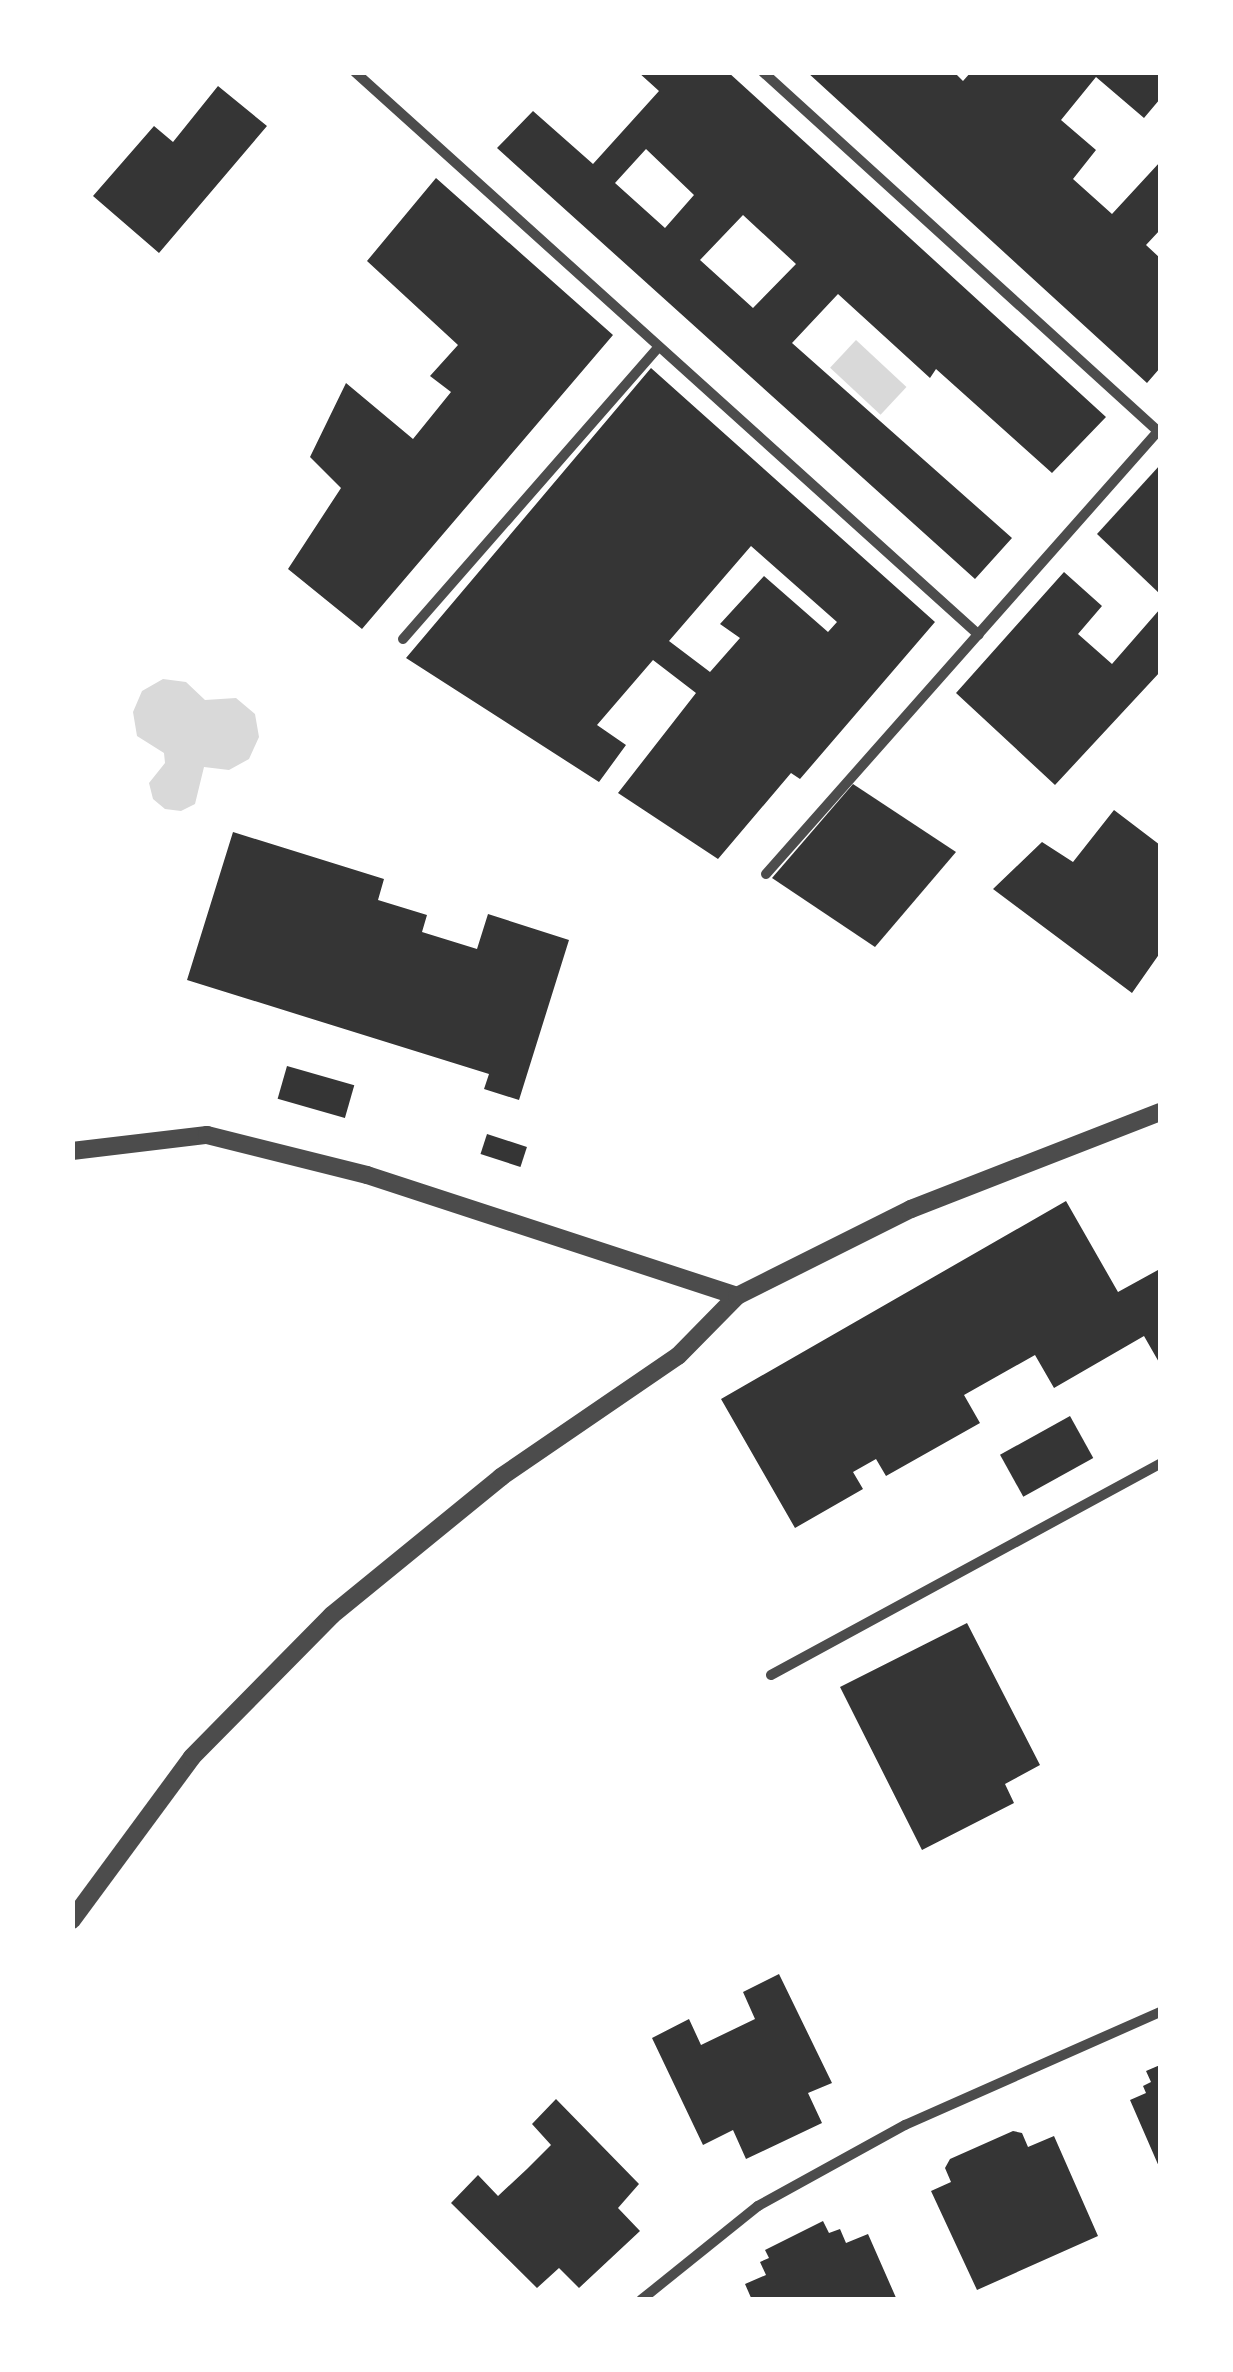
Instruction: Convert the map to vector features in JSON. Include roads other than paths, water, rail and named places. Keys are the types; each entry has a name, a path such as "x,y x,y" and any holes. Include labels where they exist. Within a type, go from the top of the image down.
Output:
{"street":[{"path":"355,72 978,635"},
{"path":"763,72 1160,431 766,874"},
{"path":"403,639 660,347"},
{"path":"72,1920 192,1757 332,1615 501,1478 678,1356 738,1296 911,1209 1160,1112"},
{"path":"72,1150 207,1135 367,1174 738,1296"},
{"path":"770,1675 1160,1464"},
{"path":"642,2300 758,2206 905,2125 1160,2012"}]}
